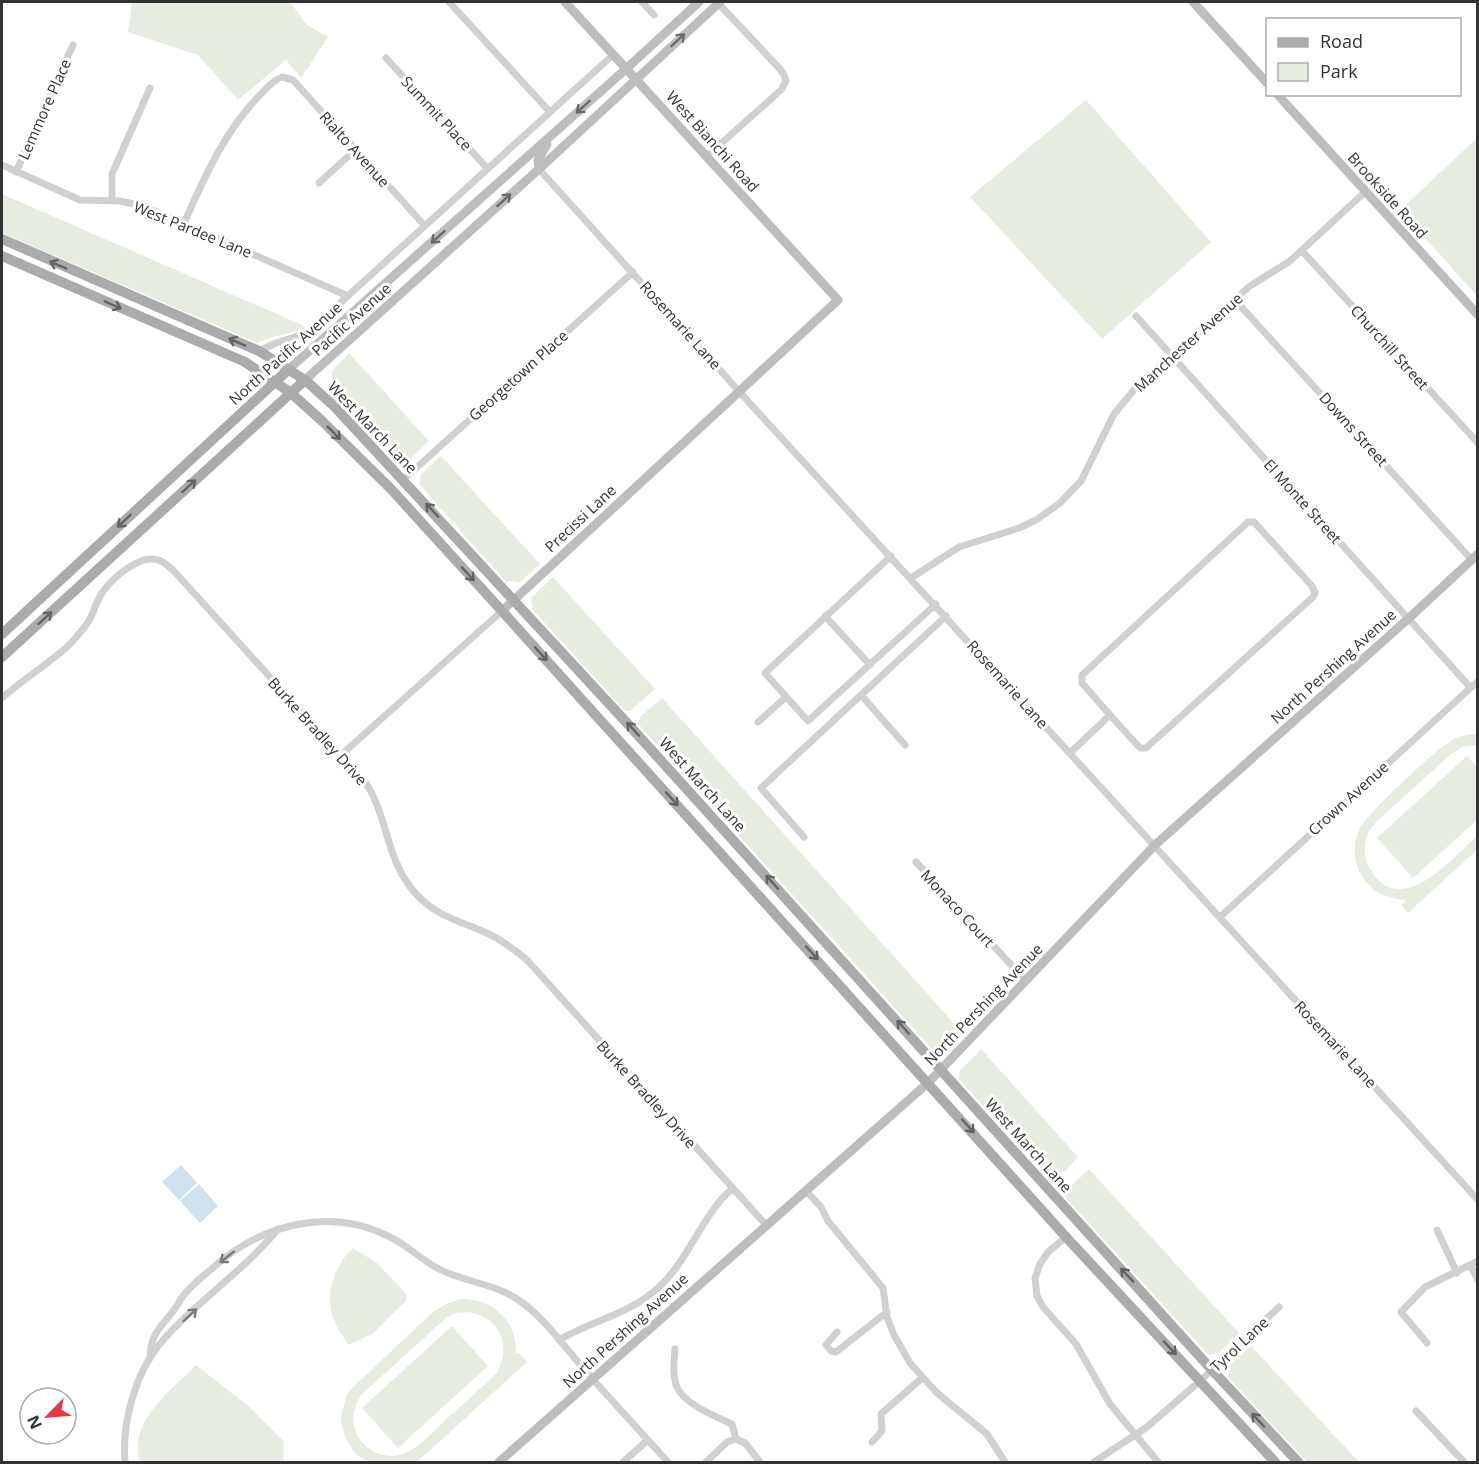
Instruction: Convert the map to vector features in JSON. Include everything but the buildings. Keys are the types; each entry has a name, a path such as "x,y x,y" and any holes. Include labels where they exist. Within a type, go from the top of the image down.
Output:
{"main road":[{"name":"West Bianchi Road","path":"565,2 838,300"},
{"name":"North Pacific Avenue","path":"4,631 288,370 699,2"},
{"name":"Pacific Avenue","path":"2,657 539,169 719,2"},
{"path":"1193,2 1266,82"},
{"name":"Brookside Road","path":"1279,96 1478,315"},
{"path":"539,169 540,154 555,132"},
{"name":"West March Lane","path":"2,239 259,351 305,380 334,406 404,479 1298,1462"},
{"name":"West March Lane","path":"2,256 245,362 291,393 321,420 391,489 929,1082 1066,1237 1275,1462"},
{"name":"Precissi Lane","path":"502,611 838,300"},
{"name":"North Pershing Avenue","path":"499,1462 942,1070 1155,845 1474,557"},
{"path":"2,649 6,641 4,631"}],"street":[{"path":"449,2 550,112"},
{"path":"642,2 654,15"},
{"path":"706,156 781,90 786,81 784,75 719,2"},
{"name":"Lemmore Place","path":"16,172 73,45"},
{"name":"Pacific Avenue","path":"259,351 276,342 307,333 614,54"},
{"name":"Summit Place","path":"386,58 488,169"},
{"name":"Rialto Avenue","path":"184,223 226,136 246,109 272,82 282,77 293,80 425,226"},
{"path":"112,201 112,174 150,88"},
{"path":"319,183 355,150"},
{"name":"West Pardee Lane","path":"2,165 80,200 132,202 143,206 348,296"},
{"name":"Rosemarie Lane","path":"539,169 1478,1200"},
{"name":"Manchester Avenue","path":"911,578 959,547 1019,528 1036,520 1060,503 1081,481 1114,414 1127,396 1171,354 1258,280 1281,268 1302,251 1365,192"},
{"name":"Churchill Street","path":"1302,251 1478,443"},
{"name":"Georgetown Place","path":"404,479 633,272"},
{"name":"Downs Street","path":"1235,300 1474,557"},
{"name":"El Monte Street","path":"1136,316 1470,687"},
{"path":"1248,522 1254,522 1312,586 1315,593 1313,597 1146,748 1140,748 1110,715 1082,683 1082,675 1248,522"},
{"path":"891,556 765,673 808,721 936,604"},
{"name":"Burke Bradley Drive","path":"2,698 59,654 79,634 89,620 98,599 110,583 141,561 160,560 173,570 366,783 374,795 382,816 390,850 396,864 412,890 445,917 495,938 527,960 766,1225"},
{"name":"Precissi Lane","path":"341,755 502,611"},
{"path":"825,616 870,664"},
{"path":"804,837 761,788 946,616"},
{"name":"Crown Avenue","path":"1220,917 1478,681"},
{"path":"861,695 905,745"},
{"path":"758,722 786,697"},
{"path":"1071,752 1110,715"},
{"name":"Monaco Court","path":"916,862 1026,981"},
{"path":"559,1340 583,1327 627,1310 660,1287 688,1253 714,1209 733,1188"},
{"path":"807,1191 828,1221 883,1288 894,1335 903,1353 937,1393 987,1434 1005,1462"},
{"path":"150,1358 153,1336 182,1296 244,1244 262,1234 305,1222 327,1221 353,1224 374,1229 405,1245 435,1267 454,1276 486,1285 514,1297 559,1340 668,1462"},
{"path":"125,1462 126,1424 134,1395 150,1358 166,1338 242,1267 278,1229"},
{"path":"1437,1230 1457,1273"},
{"path":"1066,1237 1048,1252 1040,1264 1035,1278 1037,1296 1043,1307 1076,1344 1110,1404 1158,1462"},
{"path":"1427,1343 1401,1312 1425,1287 1474,1263 1478,1280"},
{"name":"Tyrol Lane","path":"1094,1462 1136,1435 1200,1381 1279,1307"},
{"path":"837,1332 826,1344 831,1351 836,1352 887,1312"},
{"path":"675,1348 674,1371 676,1385 681,1395 711,1415 732,1424 736,1439"},
{"path":"872,1443 882,1431 881,1414 922,1378"},
{"path":"1416,1412 1464,1462"},
{"path":"706,1462 727,1442 736,1439 745,1443 760,1462"},
{"path":"623,1462 648,1440"}],"green space":[{"path":"132,2 290,2 307,25 328,37 301,78 286,60 238,100 198,55 128,32"},
{"path":"1086,100 1211,242 1102,339 970,197"},
{"path":"1477,138 1477,296 1400,210"},
{"path":"2,194 302,325 306,329 257,343 2,233"},
{"path":"349,353 429,441 409,460 397,460 331,388 332,371"},
{"path":"441,456 540,564 519,583 509,581 507,583 420,485 421,474"},
{"path":"553,577 655,689 630,711 625,711 533,610 531,598"},
{"path":"662,698 960,1030 942,1049 933,1050 638,724 640,717"},
{"path":"1477,734 1477,745 1462,747 1451,754 1379,819 1368,835 1365,855 1370,869 1382,883 1396,889 1411,887 1426,880 1441,870 1477,836 1477,850 1408,913 1401,905 1406,900 1379,893 1362,876 1355,857 1355,843 1359,830 1374,811 1416,769 1443,747 1460,737"},
{"path":"1467,756 1477,767 1477,820 1413,878 1377,838"},
{"path":"981,1049 1078,1157 1060,1174 1046,1176 959,1079 960,1071"},
{"path":"1089,1169 1239,1333 1220,1352 1209,1355 1206,1352 1066,1198 1065,1192"},
{"path":"353,1248 377,1263 406,1294 406,1301 372,1334 348,1345 334,1320 330,1301 336,1272"},
{"path":"461,1299 473,1300 493,1308 508,1322 515,1342 516,1354 519,1353 527,1362 417,1462 368,1462 354,1452 345,1437 341,1420 347,1395 433,1312","holes":["468,1312 479,1315 495,1326 503,1343 501,1363 496,1373 410,1451 391,1456 378,1453 366,1446 357,1435 354,1425 356,1405 361,1395 446,1318 457,1313"]},
{"path":"452,1326 488,1366 398,1448 362,1408"},
{"path":"1251,1346 1359,1462 1307,1462 1228,1377 1231,1364"},
{"path":"196,1365 252,1409 284,1442 283,1462 140,1462 138,1447 145,1421 164,1397"}],"water":[{"path":"181,1165 197,1183 179,1200 162,1182"},
{"path":"199,1184 218,1206 200,1223 180,1201"}]}
